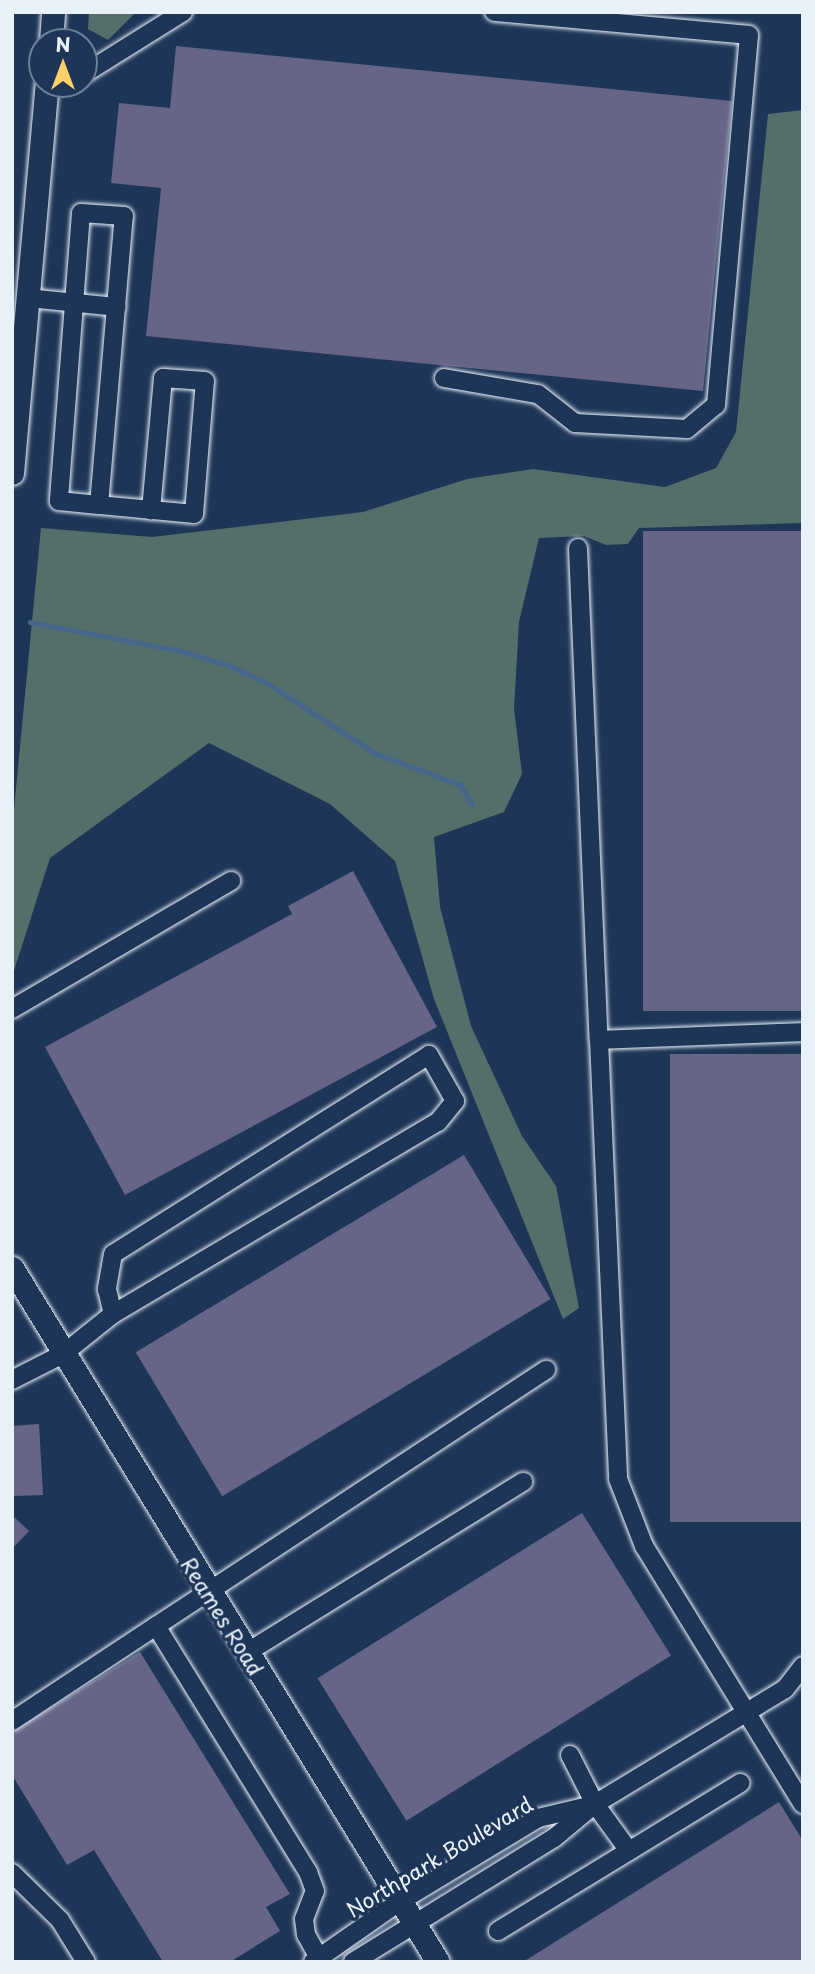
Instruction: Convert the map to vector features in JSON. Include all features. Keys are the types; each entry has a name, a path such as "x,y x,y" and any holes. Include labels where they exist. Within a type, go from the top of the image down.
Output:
{"main road":[{"path":"12,473 46,98"},
{"name":"Reames Road","path":"12,1268 438,1962"}],"street":[{"path":"98,65 183,12"},
{"path":"444,378 538,394 575,423 687,429 716,405 749,35 494,12"},
{"path":"99,505 124,216 81,213 59,501 99,505 151,510 194,514 205,381 163,378 151,510"},
{"path":"28,298 117,307"},
{"path":"578,548 618,1479 644,1546 803,1804"},
{"path":"12,1009 231,881"},
{"path":"599,1040 803,1032"},
{"path":"12,1380 63,1354 113,1314 438,1122 455,1101 429,1055 113,1254 107,1290 113,1314"},
{"path":"12,1721 156,1626 210,1594 546,1370"},
{"path":"246,1653 523,1482"},
{"path":"156,1626 308,1872 315,1891 304,1919 306,1935 316,1960"},
{"name":"Northpark Boulevard","path":"353,1962 544,1844 595,1804 785,1689 802,1666"},
{"path":"570,1755 595,1804 629,1851"},
{"path":"498,1931 740,1783"},
{"name":"Northpark Boulevard","path":"316,1960 399,1902 538,1818 595,1804"},
{"path":"12,1873 60,1920 86,1962"}],"green space":[{"path":"89,12 136,12 108,40 98,34 98,28 88,28"},
{"path":"803,110 803,523 639,528 628,544 606,545 584,536 539,538 519,622 514,709 522,774 504,812 434,837 440,907 471,1026 522,1136 556,1186 579,1308 563,1319 434,999 395,861 330,804 209,743 50,858 12,977 12,830 41,528 152,537 363,512 467,479 533,469 665,487 716,468 736,432 768,114"}],"building":[{"path":"176,46 732,101 703,391 146,336 161,188 111,183 119,103 170,108"},
{"path":"643,531 803,531 803,1011 643,1011"},
{"path":"353,871 437,1027 125,1195 45,1047 292,914 288,906"},
{"path":"670,1054 803,1054 803,1522 670,1522"},
{"path":"464,1155 551,1299 222,1496 136,1352"},
{"path":"39,1424 43,1495 12,1496 12,1426"},
{"path":"582,1513 671,1655 406,1821 317,1678"},
{"path":"12,1515 29,1531 12,1549"},
{"path":"140,1652 290,1894 266,1907 280,1931 230,1962 163,1962 94,1850 67,1865 12,1775 12,1732"},
{"path":"779,1802 803,1841 803,1962 523,1962"}],"waterway":[{"path":"30,622 182,651 228,665 267,683 375,753 461,785 472,804"}]}
